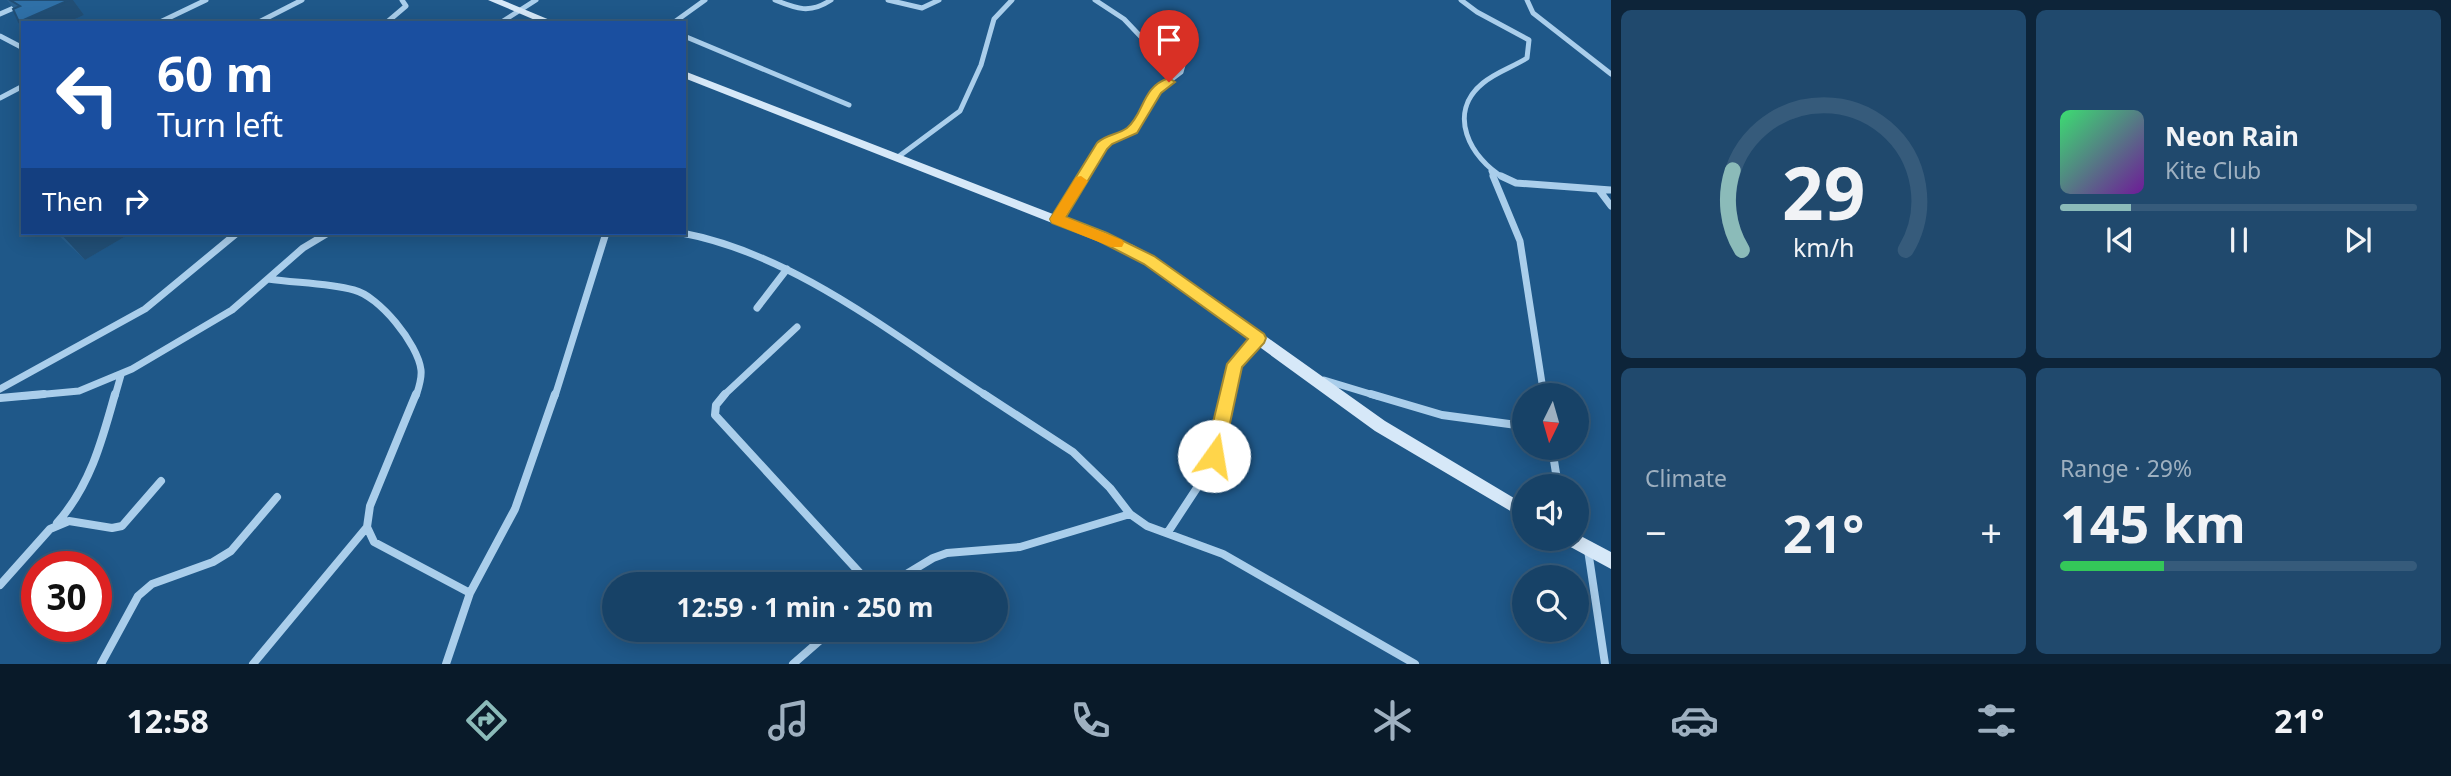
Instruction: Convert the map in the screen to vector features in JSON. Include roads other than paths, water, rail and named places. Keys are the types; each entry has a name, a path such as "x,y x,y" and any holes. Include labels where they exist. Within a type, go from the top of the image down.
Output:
{"main road":[{"path":"494,0 544,21"},
{"path":"686,75 1102,236 1149,260 1380,426 1512,505"},
{"path":"1589,550 1611,561"}],"street":[{"path":"0,15 32,0"},
{"path":"162,21 206,0"},
{"path":"261,21 302,0"},
{"path":"389,21 406,6 402,0"},
{"path":"503,21 536,0"},
{"path":"676,21 705,0"},
{"path":"775,0 807,12 817,10 831,0"},
{"path":"888,0 922,8 939,0"},
{"path":"898,157 960,111 981,65 994,19 1012,0"},
{"path":"1057,219 1102,146 1107,141 1132,131 1156,91 1181,72 1183,65 1169,53 1143,39 1125,19 1095,0"},
{"path":"1461,0 1475,12 1510,27 1529,40 1527,58 1489,79 1476,90 1467,113 1467,142 1479,161 1490,171 1516,183 1611,191"},
{"path":"1527,0 1533,13 1611,74"},
{"path":"0,36 21,47"},
{"path":"686,37 849,105"},
{"path":"0,98 21,87"},
{"path":"1490,171 1506,202 1520,241 1542,383"},
{"path":"1599,190 1611,206"},
{"path":"686,234 715,240 787,269 826,291 1073,452 1110,488 1129,514 1147,526 1223,554 1415,664"},
{"path":"0,389 145,309 235,235"},
{"path":"0,398 79,391 121,375 232,310 303,248 325,235"},
{"path":"446,664 470,593 516,509 605,235"},
{"path":"757,308 787,269"},
{"path":"253,664 366,527 370,506 421,383 422,368 406,338 367,294 347,288 268,279"},
{"path":"797,327 723,396 716,405 715,415 859,572"},
{"path":"1167,532 1210,468 1235,364 1258,338"},
{"path":"0,584 69,511 87,485 121,375"},
{"path":"1311,376 1443,415 1512,424"},
{"path":"50,529 69,521 112,528 122,526 161,481"},
{"path":"101,664 138,596 152,584 213,562 231,551 276,497"},
{"path":"910,572 933,558 960,552 1020,547 1129,514"},
{"path":"366,527 374,542 470,593"},
{"path":"1588,551 1605,664"},
{"path":"793,664 818,642"}]}
